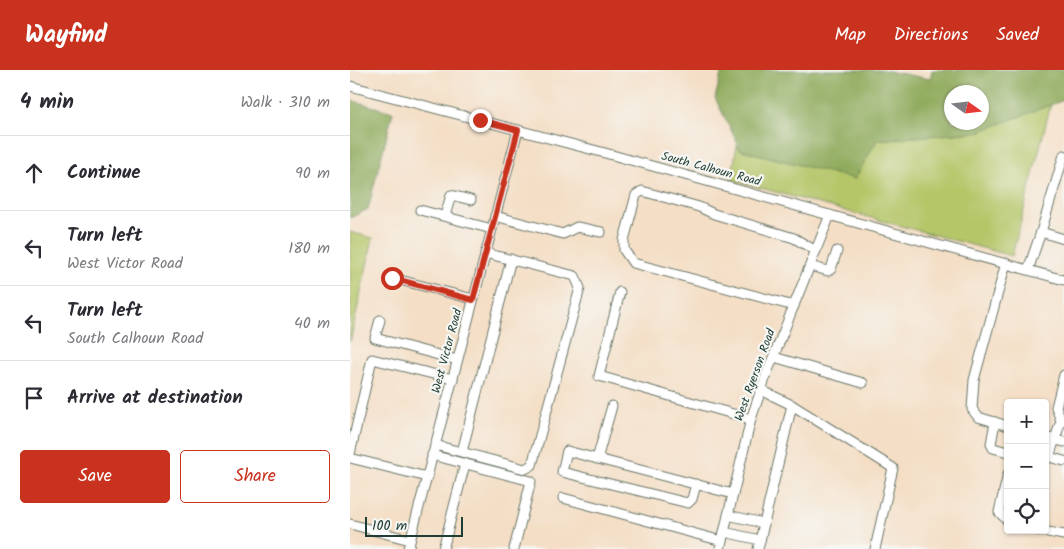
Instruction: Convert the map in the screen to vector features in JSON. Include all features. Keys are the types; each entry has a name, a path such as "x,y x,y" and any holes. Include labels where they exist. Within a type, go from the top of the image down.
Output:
{"street":[{"name":"South Calhoun Road","path":"350,86 518,130 1064,280"},
{"name":"West Victor Road","path":"409,544 518,130"},
{"path":"1028,270 1064,155"},
{"path":"794,306 634,263 624,250 624,240 636,195 642,191 699,207 714,214 794,238 816,251"},
{"path":"444,216 450,195 471,200"},
{"path":"420,210 492,229"},
{"name":"West Ryerson Road","path":"722,541 751,419 830,215"},
{"path":"495,216 564,234 576,227 601,232"},
{"path":"1041,232 1064,238"},
{"path":"810,266 828,271 831,269 837,251"},
{"path":"435,445 525,469 532,464 580,288 575,276 486,253"},
{"path":"462,452 511,259"},
{"path":"1004,425 978,417 972,409 974,380 1006,264"},
{"path":"392,278 473,300"},
{"path":"620,292 599,376 751,419"},
{"path":"380,320 375,338 458,360"},
{"path":"774,357 863,383"},
{"path":"427,477 350,456 372,359 453,379"},
{"path":"1049,454 1059,441 1063,421 1056,407 1064,375"},
{"path":"761,390 792,405 893,468 874,549"},
{"path":"562,498 722,541 759,544 792,405"},
{"path":"597,459 612,406"},
{"path":"995,422 991,444 993,448 1004,451"},
{"path":"696,484 692,499 688,503 562,472 567,451 696,484 733,494"},
{"path":"432,455 531,481 514,549"},
{"path":"1049,457 1064,461"},
{"path":"443,549 465,464"},
{"path":"1004,491 999,512 1004,517"},
{"path":"728,515 763,523"},
{"path":"350,524 409,544"},
{"path":"1049,532 1064,535"}],"green space":[{"path":"722,70 884,70 930,79 932,70 1064,70 1064,100 989,128 989,85 944,85 944,130 983,130 877,140 855,179 741,150 715,98"},
{"path":"350,100 393,112 368,209 350,218"},
{"path":"1051,104 1012,256 731,180 737,145 741,150 978,132 989,130 989,128"},
{"path":"350,232 373,238 350,342"}],"route":[{"path":"392,278 473,300 518,130 480,120"}]}
